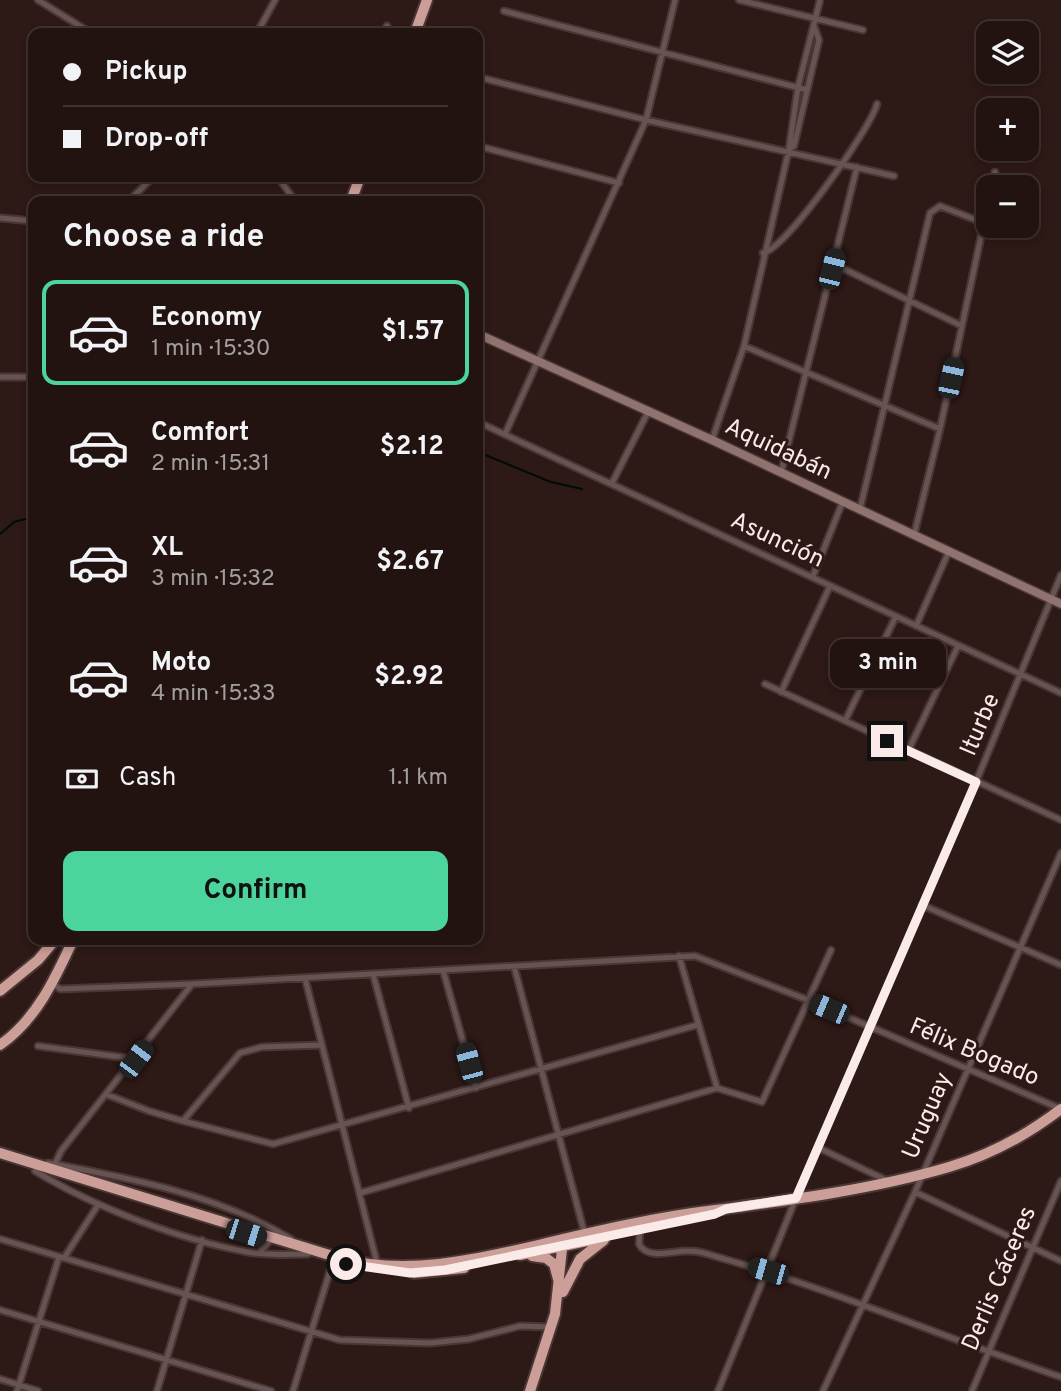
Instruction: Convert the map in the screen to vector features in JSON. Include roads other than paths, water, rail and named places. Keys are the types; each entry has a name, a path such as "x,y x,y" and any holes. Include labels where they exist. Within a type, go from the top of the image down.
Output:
{"highway":[{"path":"417,28 427,0"},
{"path":"0,991 38,960 51,945"},
{"path":"4,1043 34,1011 52,984 71,945"},
{"path":"308,1252 378,1265 410,1266 458,1261 589,1234 888,1181 923,1173 999,1148 1061,1109"},
{"path":"0,1153 74,1180 272,1239 332,1261 410,1273 471,1266 562,1249 715,1214 726,1209"},
{"path":"0,1160 74,1180"},
{"path":"539,1244 562,1249 589,1234"},
{"path":"530,1391 555,1314 576,1264 591,1248 610,1236"},
{"path":"555,1314 562,1249"},
{"path":"519,1256 541,1257 554,1264 560,1287"}],"street":[{"path":"38,0 83,28"},
{"path":"260,28 275,0"},
{"path":"505,434 646,120 675,0"},
{"path":"739,0 815,22 863,30"},
{"path":"712,440 744,346 763,253 789,150 798,87 820,0"},
{"path":"505,11 807,90"},
{"path":"789,150 794,146 820,40 815,22"},
{"path":"483,79 646,120 789,150 894,176"},
{"path":"763,253 770,252 790,232 865,133 877,104"},
{"path":"483,147 619,183"},
{"path":"781,473 857,167"},
{"path":"134,196 148,182"},
{"path":"860,509 933,209 940,206 976,220"},
{"path":"0,218 28,221"},
{"path":"914,535 940,429 981,238"},
{"path":"832,269 846,270 962,326"},
{"name":"Aquidabán","path":"483,336 1057,602"},
{"path":"744,346 940,429"},
{"path":"0,377 28,377"},
{"path":"612,483 648,412"},
{"name":"Asunción","path":"483,424 1061,693"},
{"path":"813,576 842,501"},
{"path":"916,626 949,551"},
{"name":"Iturbe","path":"718,1391 796,1198 1021,675 1057,602 1061,575"},
{"path":"781,692 830,586"},
{"path":"845,721 896,616"},
{"path":"908,751 958,646"},
{"path":"765,684 1061,820"},
{"name":"Uruguay","path":"822,1391 915,1192 1018,947 1061,853"},
{"path":"922,905 1061,965"},
{"path":"360,1193 717,1088 762,1102 831,950"},
{"path":"679,956 717,1088"},
{"name":"Félix Bogado","path":"52,984 60,989 192,984 679,956 709,959 1061,1109"},
{"path":"514,966 559,1136 589,1234"},
{"path":"443,970 476,1088"},
{"path":"373,974 409,1108"},
{"path":"305,978 378,1265"},
{"path":"55,1164 61,1151 108,1095 192,984"},
{"path":"108,1095 149,1111 273,1144 343,1127 697,1025"},
{"path":"183,1121 240,1053 262,1047 322,1045"},
{"path":"38,1046 136,1059"},
{"path":"819,1148 888,1181"},
{"path":"22,1161 55,1164 98,1205 202,1240 259,1253 308,1252"},
{"path":"74,1180 125,1176 267,1224 308,1252"},
{"name":"Derlis Cáceres","path":"972,1391 1061,1181"},
{"path":"915,1192 1061,1261"},
{"path":"18,1388 37,1321 61,1258 98,1205"},
{"path":"259,1253 272,1239 267,1224"},
{"path":"640,1231 639,1244 645,1251 665,1254 688,1251 706,1253 768,1271 988,1353 1061,1377"},
{"path":"0,1239 340,1340 399,1344 469,1339 520,1326 551,1327"},
{"path":"157,1391 202,1240"},
{"path":"293,1391 332,1261"},
{"path":"0,1310 271,1391"},
{"path":"0,1379 18,1388 38,1391"}],"waterway":[{"path":"483,454 551,482 582,489"},
{"path":"0,534 14,522 28,518"}]}
